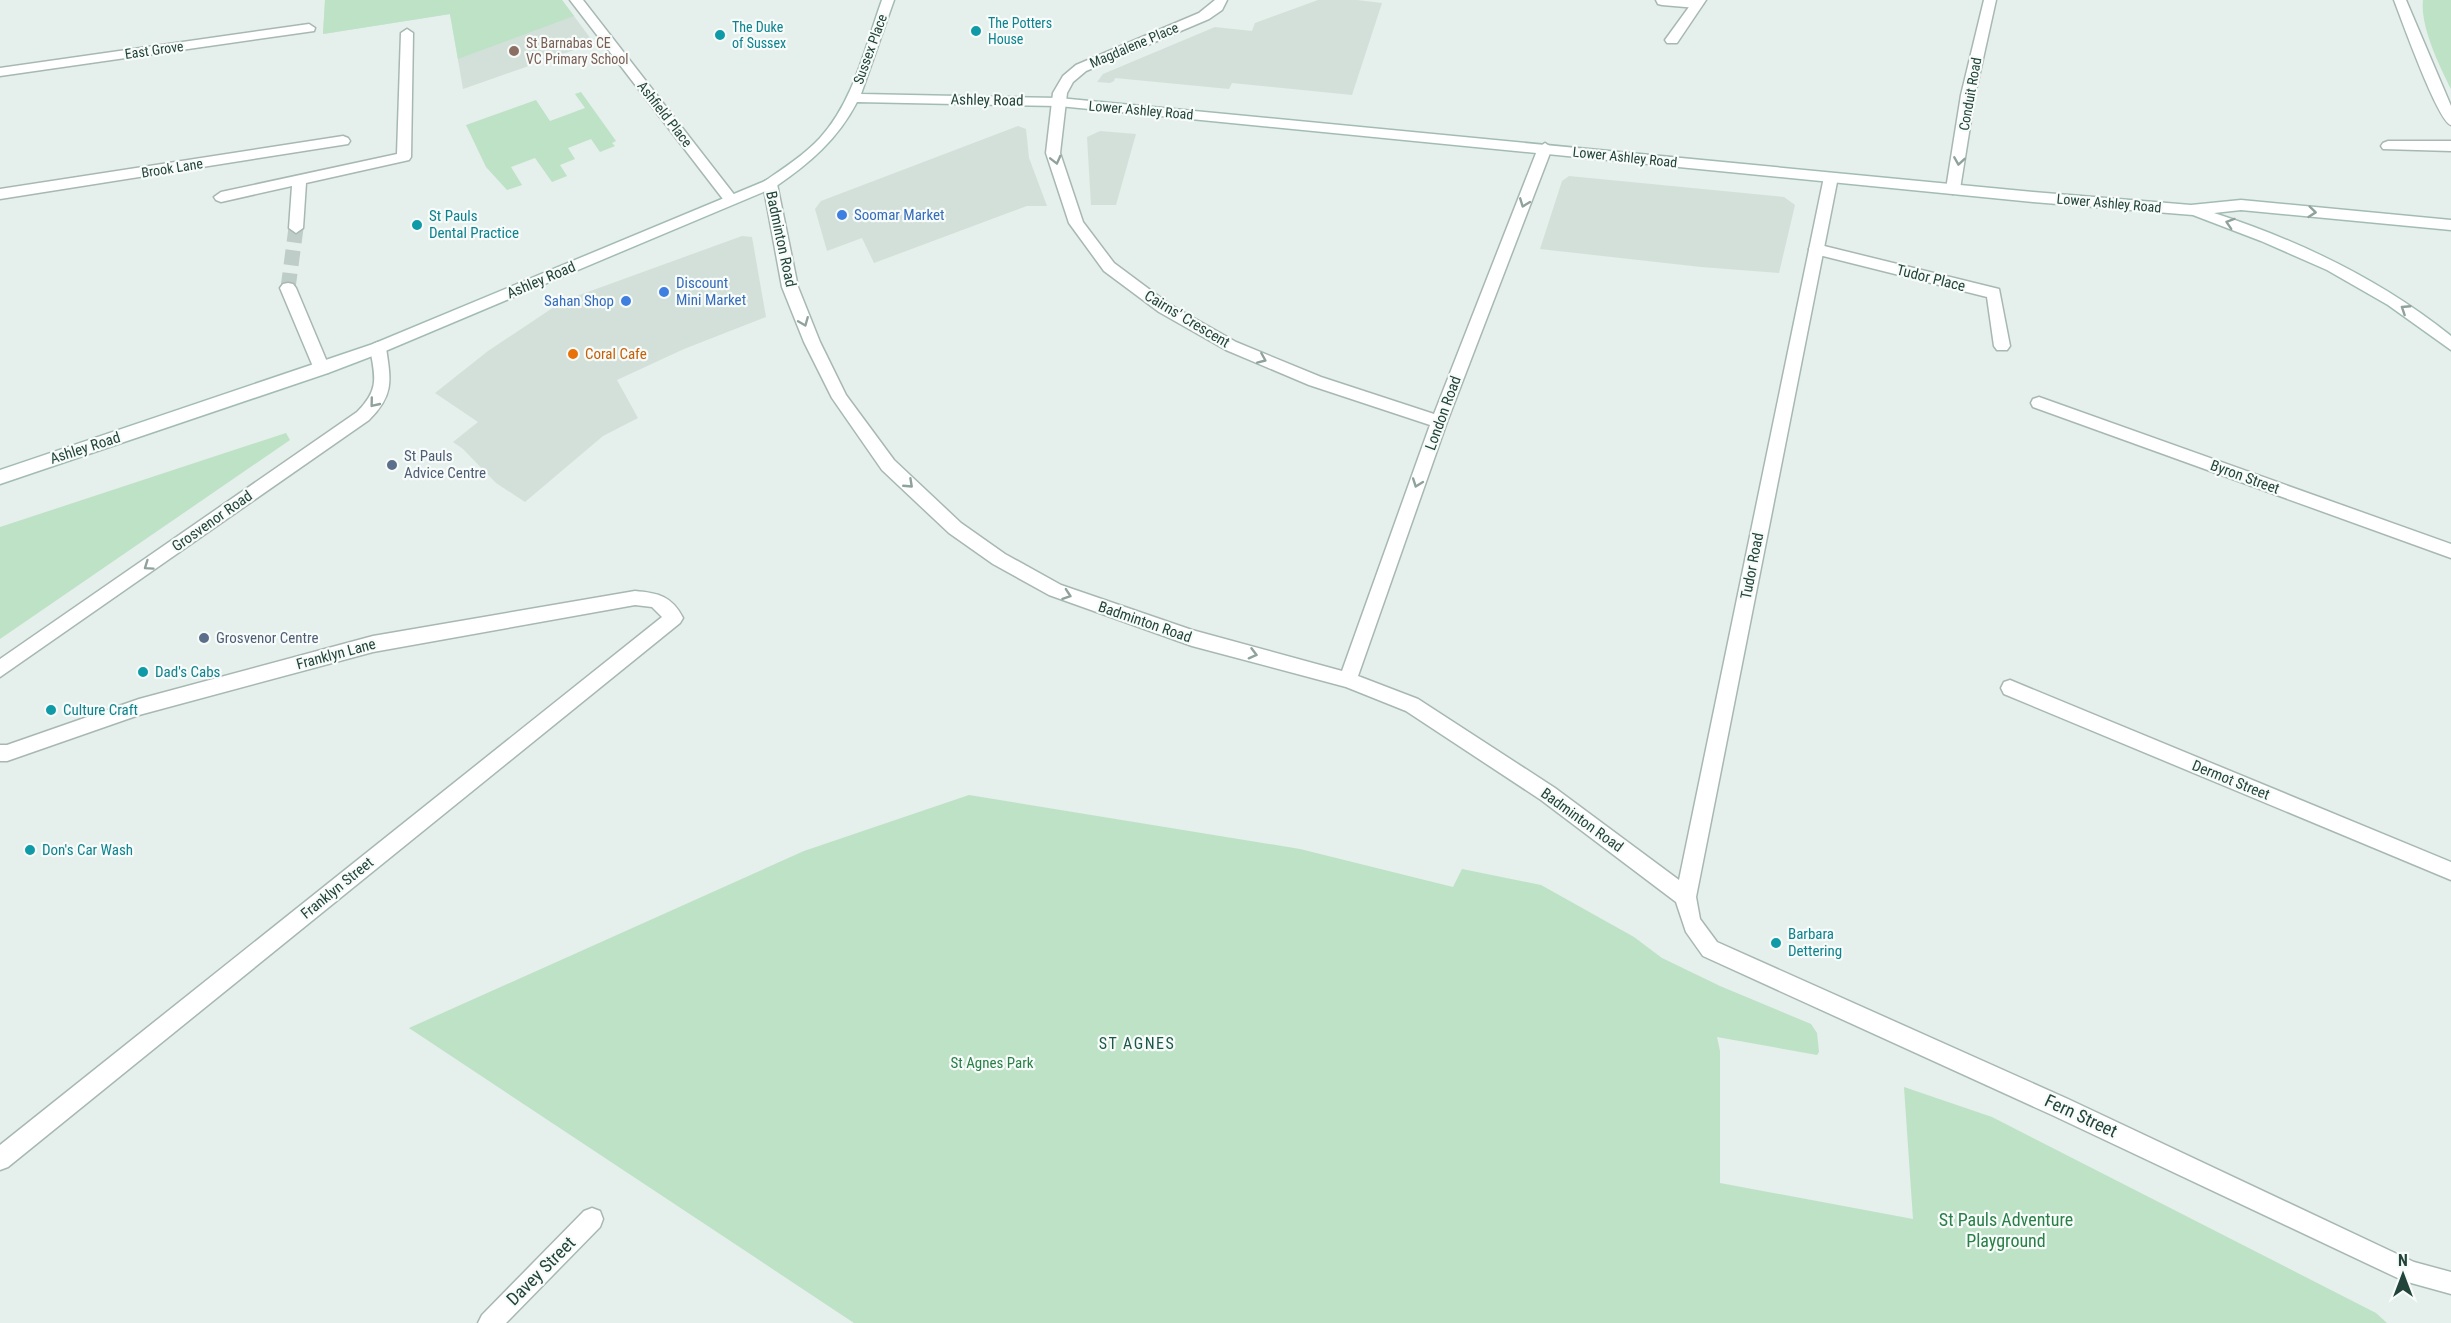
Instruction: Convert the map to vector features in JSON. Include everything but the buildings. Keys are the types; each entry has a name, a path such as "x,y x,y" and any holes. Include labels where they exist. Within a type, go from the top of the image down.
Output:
{"street":[{"name":"Ashfield Place","path":"576,0 731,200"},
{"name":"Sussex Place","path":"852,98 888,0"},
{"name":"Magdalene Place","path":"1059,102 1060,93 1068,79 1081,68 1204,16 1217,7 1221,0"},
{"name":"Conduit Road","path":"1953,189 1968,95 1990,0"},
{"path":"2400,0 2432,80 2451,120"},
{"path":"1662,1 1698,2"},
{"path":"1672,40 1698,2"},
{"name":"East Grove","path":"0,72 309,28"},
{"path":"221,197 404,158 408,33"},
{"name":"Ashley Road","path":"0,477 378,348 770,184 806,160 834,131 852,98 1059,102"},
{"name":"Lower Ashley Road","path":"1059,102 1953,189 2191,210 2241,205 2451,225"},
{"name":"Cairns' Crescent","path":"1059,102 1053,153 1076,223 1109,267 1164,308 1231,346 1315,381 1439,422"},
{"name":"Brook Lane","path":"0,194 344,141"},
{"path":"2388,146 2451,146"},
{"name":"London Road","path":"1348,680 1439,422 1545,148"},
{"name":"Tudor Road","path":"1710,949 1699,938 1692,925 1687,911 1686,897 1831,177"},
{"path":"296,228 298,182"},
{"name":"Badminton Road","path":"770,184 790,287 812,342 840,399 888,465 955,528 999,560 1055,590 1192,638 1348,680 1412,705 1548,794 1686,897"},
{"name":"Lower Ashley Road","path":"2191,210 2262,234 2317,258 2386,297 2451,344"},
{"name":"Tudor Place","path":"1816,249 1994,293 2002,346"},
{"path":"288,288 322,369"},
{"name":"Grosvenor Road","path":"0,669 363,416 380,398 384,387 378,348"},
{"name":"Byron Street","path":"2039,403 2451,551"},
{"name":"Franklyn Lane","path":"0,753 7,753 139,707 373,644 635,598 657,600 674,618"},
{"name":"Franklyn Street","path":"0,1159 674,618"},
{"name":"Dermot Street","path":"2010,688 2451,871"},
{"name":"Fern Street","path":"1710,949 2060,1107 2412,1273 2451,1283"},
{"name":"Davey Street","path":"490,1323 592,1219"}],"shaded area":[{"name":"St Barnabas CE VC Primary School","path":"325,0 562,0 594,43 463,89 450,14 323,34"},
{"path":"1318,0 1357,0 1382,3 1352,95 1232,83 1229,89 1115,78 1110,83 1097,82 1103,74 1215,27 1252,31 1255,23"},
{"path":"1018,126 1026,129 1029,158 1047,206 1027,206 874,263 862,238 827,251 815,209 821,201"},
{"path":"1100,131 1136,134 1116,205 1091,205 1087,137"},
{"path":"1569,176 1784,197 1795,205 1779,273 1701,267 1540,249 1562,181"},
{"path":"742,236 752,237 766,317 684,349 617,380 638,418 603,436 525,502 496,483 463,449 453,442 478,422 435,393 488,351 563,301"}],"green space":[{"name":"St Barnabas CE VC Primary School","path":"325,0 562,0 574,16 458,59 450,14 323,34"},
{"path":"2423,0 2451,0 2451,89 2427,33"},
{"path":"581,92 616,141 612,143 615,146 600,152 591,139 568,148 575,159 560,165 567,176 552,182 535,158 511,167 522,185 507,190 486,167 466,125 536,100 550,121 585,108 575,94"},
{"path":"286,433 290,440 0,639 0,527"},
{"name":"St Agnes Park","path":"969,795 1300,849 1453,887 1462,869 1541,885 1634,937 1662,958 1720,986 1811,1024 1817,1033 1819,1052 1817,1055 1717,1037 1720,1051 1720,1183 1913,1219 1904,1087 1992,1117 2376,1313 2387,1323 854,1323 409,1028 804,851"}],"tunnel":[{"path":"288,288 296,228"}],"place":[{"name":"The Potters House","path":"976,31"},
{"name":"The Duke of Sussex","path":"720,35"},
{"name":"St Barnabas CE VC Primary School","path":"514,51"},
{"name":"Soomar Market","path":"842,215"},
{"name":"St Pauls Dental Practice","path":"417,225"},
{"name":"Discount Mini Market","path":"664,292"},
{"name":"Sahan Shop","path":"626,301"},
{"name":"Coral Cafe","path":"573,354"},
{"name":"St Pauls Advice Centre","path":"392,465"},
{"name":"Grosvenor Centre","path":"204,638"},
{"name":"Dad's Cabs","path":"143,672"},
{"name":"Culture Craft","path":"51,710"},
{"name":"Don's Car Wash","path":"30,850"},
{"name":"Barbara Dettering","path":"1776,943"}],"district":[{"name":"ST AGNES","path":"1137,1043"}],"park label":[{"name":"St Pauls Adventure Playground","path":"2006,1230"}]}
